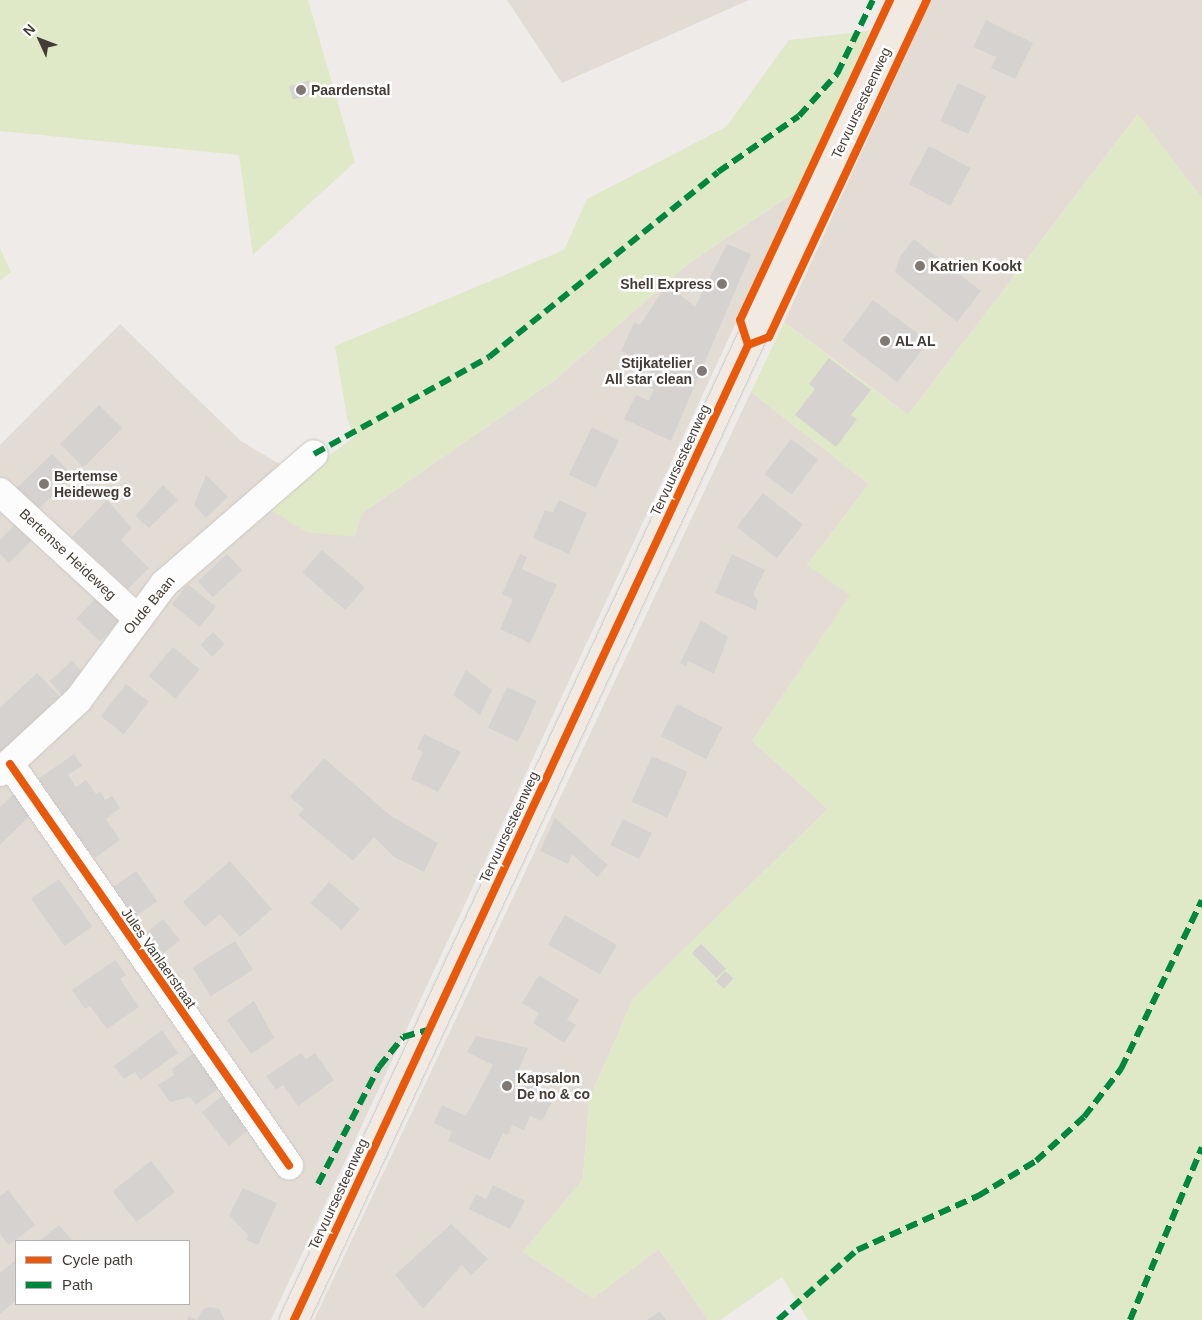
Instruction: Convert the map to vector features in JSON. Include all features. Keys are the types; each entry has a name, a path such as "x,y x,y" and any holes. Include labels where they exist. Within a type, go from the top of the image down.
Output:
{"main road":[{"name":"Tervuursesteenweg","path":"294,1320 908,0"}],"street":[{"name":"Oude Baan","path":"5,768 78,700 136,617 164,584 314,454"},
{"name":"Bertemse Heideweg","path":"0,492 136,617"},
{"name":"Jules Vanlaerstraat","path":"5,768 289,1165"}],"shaded area":[{"path":"507,0 749,0 562,83"},
{"path":"931,0 1202,0 1202,198 1137,115 908,415 784,322"},
{"path":"798,190 271,1320 0,1320 0,445 120,324 241,441 362,513 556,379 688,264"},
{"path":"751,392 869,484 807,565 851,595 752,741 828,809 633,999 589,1100 583,1179 523,1252 593,1298 659,1249 708,1320 314,1320"}],"green space":[{"path":"0,0 308,0 355,162 253,255 239,155 0,131"},
{"path":"870,31 798,190 688,264 556,379 362,513 355,537 306,532 263,505 354,437 347,418 335,346 564,250 587,199 726,127 789,40"},
{"path":"1138,114 1202,198 1202,1320 808,1320 782,1277 720,1320 708,1320 659,1249 593,1298 523,1252 583,1179 589,1100 633,999 828,809 752,741 850,595 807,565 869,484 751,392 784,322 908,415"},
{"path":"0,248 11,272 0,281"}],"building":[{"path":"986,20 1033,43 1015,79 991,68 996,57 973,47"},
{"name":"Paardenstal","path":"310,80 314,93 293,100 289,86"},
{"path":"958,83 986,96 968,134 940,121"},
{"path":"929,146 970,168 950,206 909,184"},
{"path":"914,239 981,291 957,322 895,272 900,256"},
{"path":"727,244 751,254 671,441 624,419 636,395 649,401 654,390 637,381 642,371 649,374 652,366 621,351 634,323 640,325 667,284 695,307"},
{"name":"AL AL","path":"873,300 928,342 897,382 842,341"},
{"path":"829,358 871,390 851,415 857,419 836,447 795,415 815,389 809,384"},
{"path":"99,405 122,428 83,467 60,444"},
{"path":"592,427 619,440 596,488 569,475"},
{"path":"791,439 818,459 792,495 765,474"},
{"name":"Bertemse Heideweg 8","path":"52,454 73,476 34,513 13,492"},
{"path":"206,475 228,497 206,518 194,505"},
{"path":"163,485 178,500 149,528 135,516"},
{"path":"763,493 803,524 777,558 737,527"},
{"path":"107,500 132,528 121,540 149,568 128,589 72,537"},
{"path":"559,500 587,513 569,554 533,538 545,510 553,513"},
{"path":"17,523 33,539 9,563 0,554 0,540"},
{"path":"322,550 365,587 345,610 302,573"},
{"path":"227,554 242,570 213,597 198,581"},
{"path":"520,554 527,557 522,569 557,585 530,643 500,629 513,599 502,594"},
{"path":"732,554 765,570 753,594 758,601 756,610 715,593"},
{"path":"188,584 216,607 200,627 172,604"},
{"path":"97,597 121,620 100,642 76,619"},
{"path":"701,620 728,637 714,674 688,661 686,666 680,663"},
{"path":"213,632 225,644 212,657 200,645"},
{"path":"173,647 200,669 175,699 149,676"},
{"path":"72,661 88,679 66,699 50,681"},
{"path":"466,670 492,690 480,715 453,695"},
{"path":"37,673 61,698 0,756 0,708"},
{"path":"126,684 149,702 124,734 101,716"},
{"path":"507,687 537,701 518,742 488,728"},
{"path":"677,704 722,727 706,759 661,736"},
{"path":"424,734 461,752 438,792 411,779 423,752 417,749"},
{"path":"74,754 82,766 68,775 76,787 86,780 96,794 100,791 105,800 112,796 120,808 106,819 120,840 95,858 34,782"},
{"path":"652,756 688,772 667,818 632,802"},
{"path":"324,758 391,816 438,843 424,872 394,857 374,837 353,861 298,815 304,809 290,797"},
{"path":"14,794 33,813 0,845 0,807"},
{"path":"555,818 608,865 597,877 572,854 568,864 540,851"},
{"path":"623,819 652,833 639,859 610,845"},
{"path":"230,861 272,909 240,937 220,914 205,927 183,902"},
{"path":"136,871 157,901 133,918 112,888"},
{"path":"59,879 92,927 64,946 31,899"},
{"path":"329,882 360,909 342,930 311,903"},
{"path":"565,915 617,945 600,974 548,944"},
{"path":"163,919 180,940 155,960 138,939"},
{"path":"235,941 253,970 211,996 193,967"},
{"path":"701,944 726,969 717,978 692,953"},
{"path":"115,960 126,975 120,979 139,1007 107,1029 90,1006 85,1009 72,990"},
{"path":"725,971 733,978 724,989 716,982"},
{"path":"539,975 579,1000 567,1020 576,1025 564,1043 533,1023 539,1013 522,1003"},
{"path":"254,1001 274,1038 251,1054 227,1020"},
{"path":"162,1030 178,1053 140,1080 135,1072 124,1079 114,1066"},
{"path":"476,1036 528,1048 516,1076 555,1095 542,1121 530,1116 524,1130 512,1125 508,1135 503,1133 490,1160 448,1141 452,1132 434,1123 442,1105 466,1116 493,1065 467,1052"},
{"path":"195,1052 219,1088 196,1105 190,1097 170,1102 158,1085 174,1075 172,1069"},
{"path":"301,1053 306,1059 315,1053 334,1080 298,1106 283,1085 276,1090 266,1076"},
{"path":"222,1096 249,1129 229,1146 202,1112"},
{"path":"151,1161 175,1192 136,1222 112,1191"},
{"path":"493,1185 525,1201 510,1229 469,1209 476,1194 486,1199"},
{"path":"243,1188 277,1203 258,1245 246,1240 248,1235 229,1215"},
{"path":"8,1190 35,1225 9,1245 0,1234 0,1196"},
{"path":"451,1224 488,1259 471,1275 462,1265 423,1309 395,1275"},
{"path":"59,1225 72,1240 40,1240"},
{"path":"15,1261 15,1301 0,1314 0,1273"},
{"path":"210,1307 219,1309 225,1320 197,1320 203,1309"},
{"path":"660,1311 666,1320 647,1320"},
{"path":"189,1316 197,1320 187,1320"}],"marked path":[{"path":"314,454 489,357 718,172 799,116 837,74 873,0"},
{"path":"778,1320 857,1250 978,1196 1036,1161 1084,1117 1121,1069 1202,900"},
{"path":"318,1184 379,1067 403,1037 428,1030"},
{"path":"1130,1320 1202,1147"}],"cycle path":[{"path":"890,0 740,320 748,345 769,337 927,0"},
{"path":"294,1320 748,345"},
{"path":"10,764 289,1165"}],"place":[{"name":"Paardenstal","path":"301,90"},
{"name":"Katrien Kookt","path":"920,266"},
{"name":"Shell Express","path":"722,284"},
{"name":"AL AL","path":"885,341"},
{"name":"Stijkatelier All star clean","path":"702,371"},
{"name":"Bertemse Heideweg 8","path":"44,484"},
{"name":"Kapsalon De no & co","path":"507,1086"}]}
